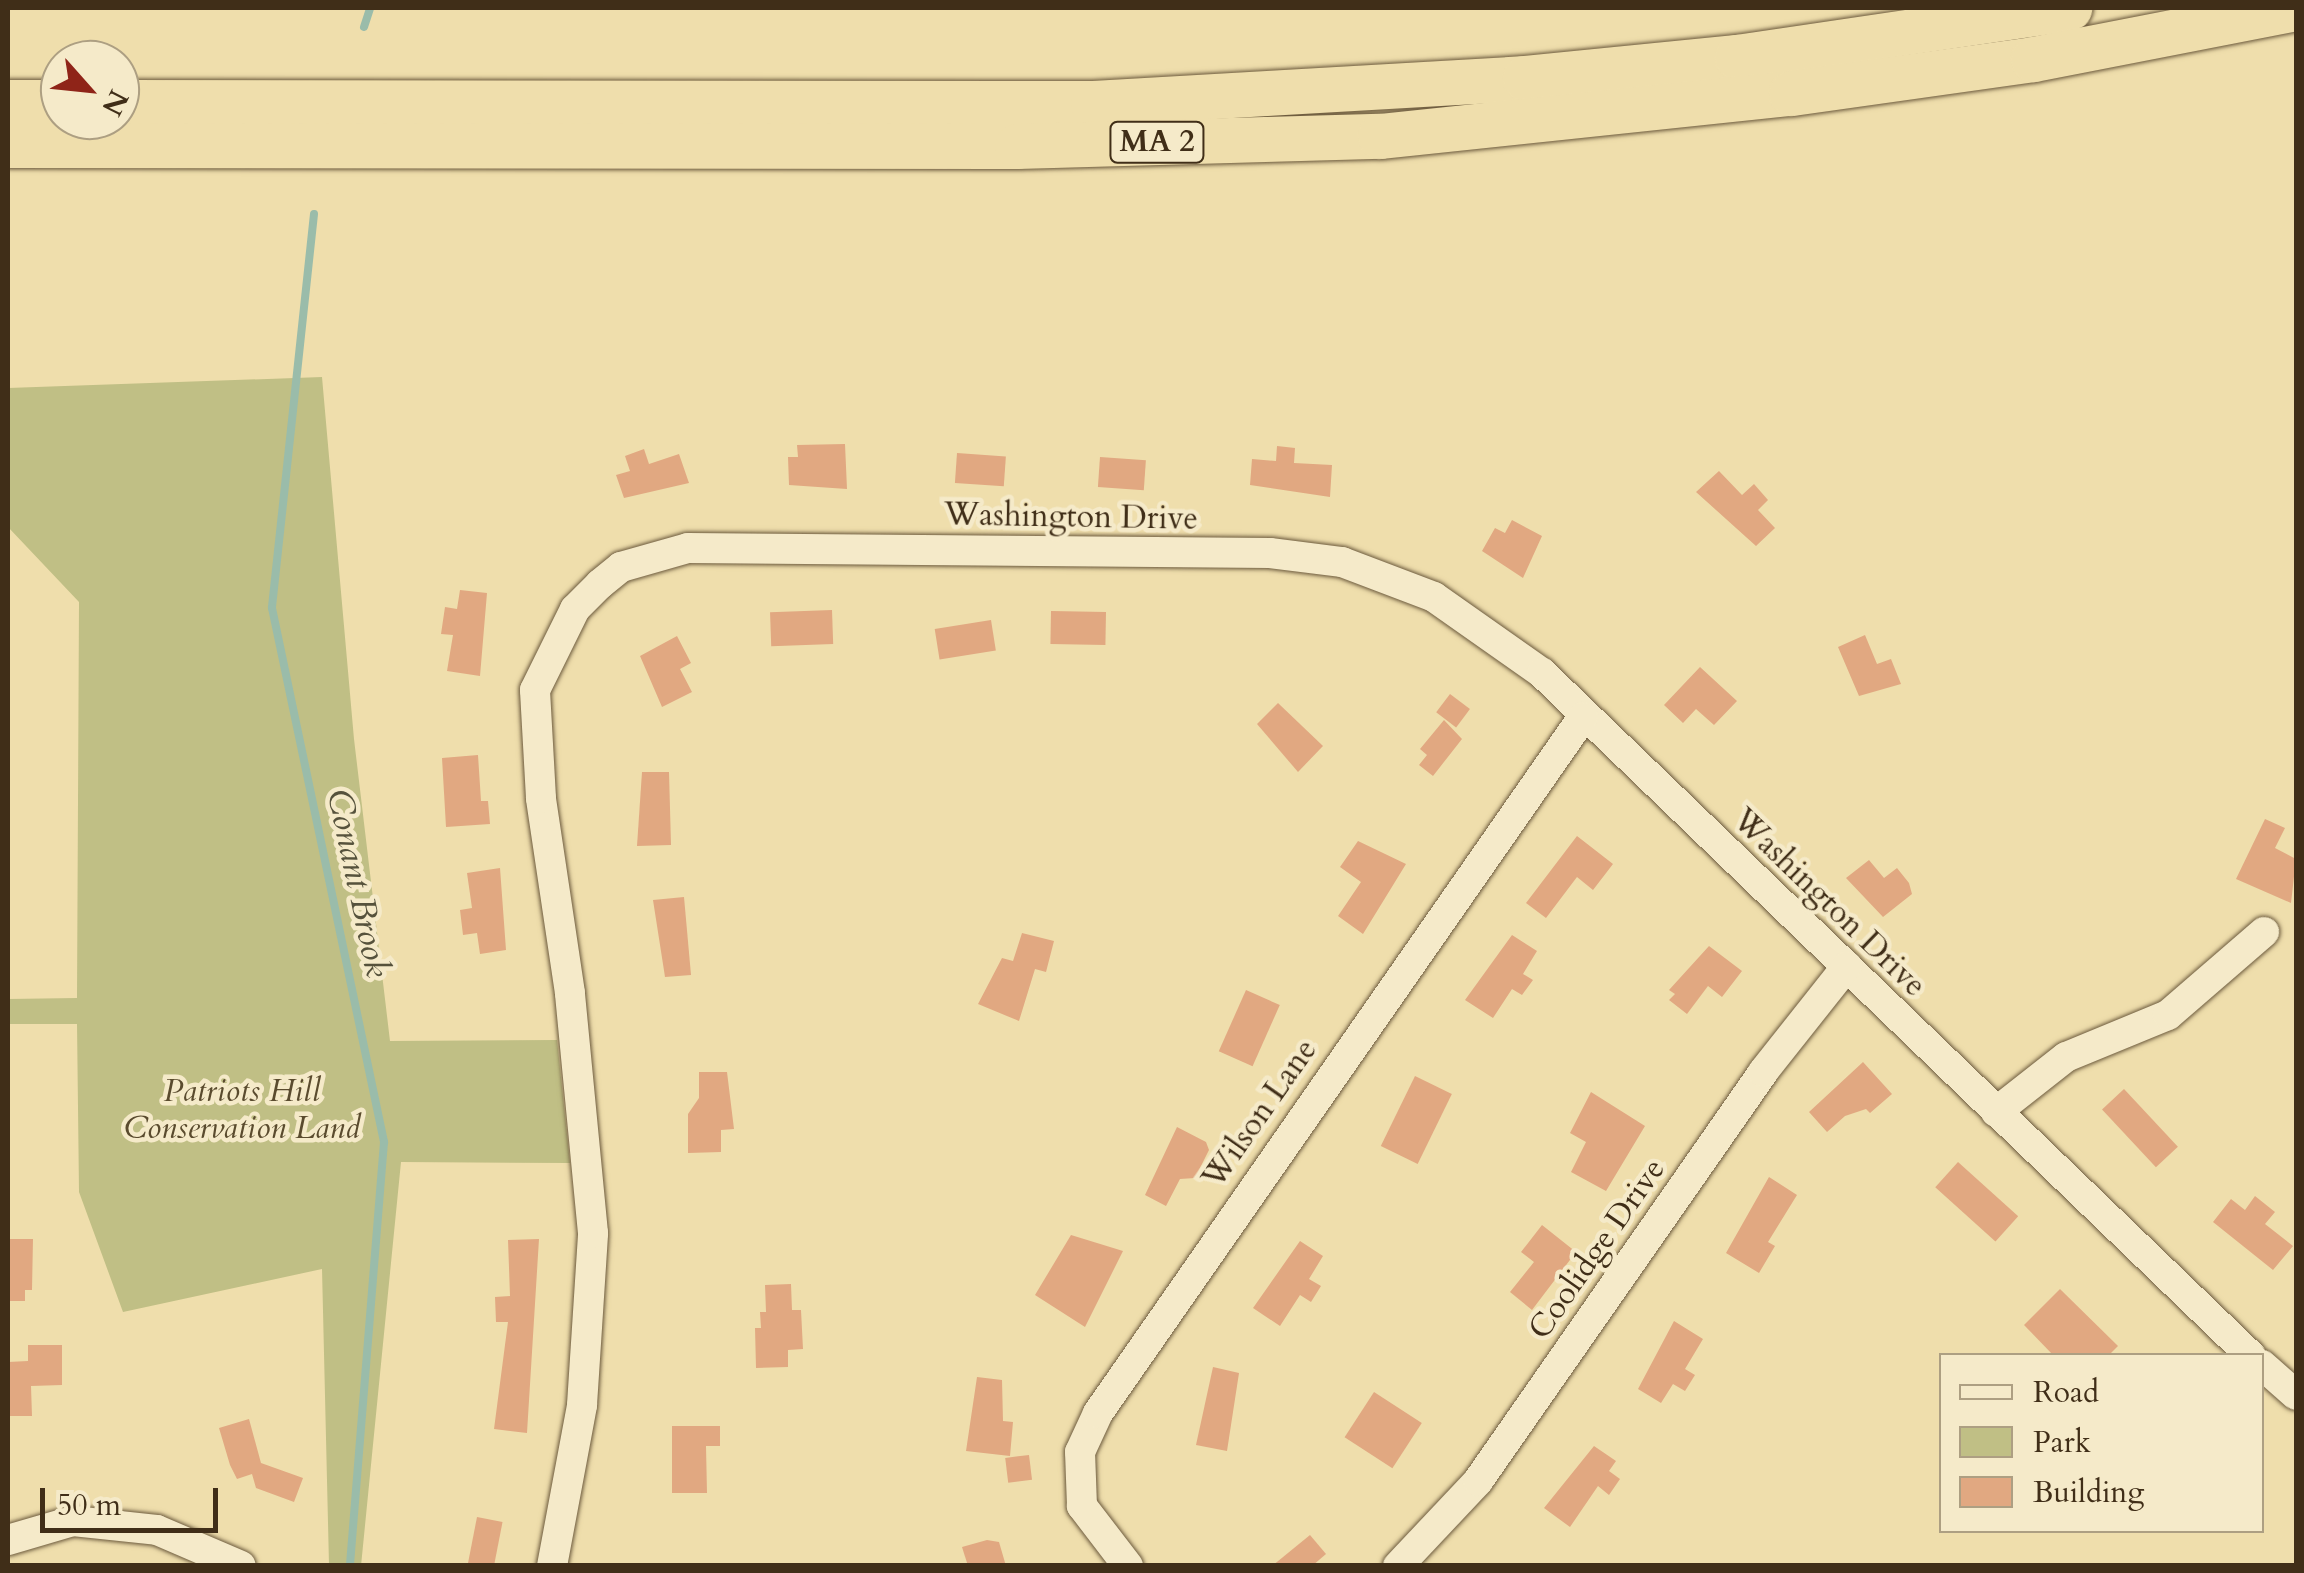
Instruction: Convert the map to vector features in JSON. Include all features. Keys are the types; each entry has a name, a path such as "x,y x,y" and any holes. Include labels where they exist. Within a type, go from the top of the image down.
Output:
{"highway":[{"name":"MA 2","path":"140,102 1093,103 1524,78 1736,56 2068,8"},
{"name":"MA 2","path":"8,144 1017,146 1380,136 1791,93 2033,59 2296,8"},
{"path":"8,102 40,102"}],"street":[{"name":"Washington Drive","path":"552,1566 582,1406 593,1232 570,992 541,798 536,690 575,610 621,567 720,545 1311,558 1373,571 1464,614 1542,673 1583,717 2247,1353"},
{"name":"Wilson Lane","path":"1128,1566 1082,1506 1080,1452 1098,1414 1583,717"},
{"path":"1996,1112 2066,1057 2168,1015 2264,932"},
{"name":"Coolidge Drive","path":"1398,1566 1478,1481 1763,1072 1847,966"},
{"path":"2264,1367 2296,1395"},
{"path":"8,1540 74,1520 156,1530 241,1566"}],"green space":[{"name":"Patriots Hill Conservation Land","path":"322,377 354,739 390,1041 557,1040 570,1163 401,1162 361,1566 329,1565 322,1269 123,1312 79,1192 77,1024 8,1024 8,999 77,998 79,602 8,527 8,388"}],"building":[{"path":"845,444 847,489 789,485 788,457 798,457 797,445"},
{"path":"1277,446 1295,448 1294,463 1332,465 1330,497 1250,485 1252,459 1276,461"},
{"path":"644,449 649,464 679,454 689,483 624,498 616,475 630,471 625,456"},
{"path":"957,453 1006,456 1004,486 955,483"},
{"path":"1100,457 1146,460 1144,490 1098,487"},
{"path":"1719,471 1742,495 1754,484 1768,500 1758,510 1775,528 1756,546 1696,492"},
{"path":"1512,520 1542,536 1523,578 1482,551 1495,528 1505,533"},
{"path":"460,590 487,593 480,676 447,671 453,635 441,634 445,607 457,609"},
{"path":"832,610 833,644 771,646 770,612"},
{"path":"1051,611 1106,612 1105,645 1050,644"},
{"path":"991,620 996,651 940,660 935,629"},
{"path":"1865,635 1877,664 1891,659 1901,684 1859,696 1838,647"},
{"path":"677,636 691,663 680,669 692,692 662,707 640,656"},
{"path":"1700,667 1737,701 1714,725 1696,709 1683,723 1664,705"},
{"path":"1450,694 1470,709 1456,727 1436,712"},
{"path":"1278,703 1323,746 1298,772 1257,724"},
{"path":"1444,720 1462,739 1433,776 1419,765 1427,755 1420,749"},
{"path":"478,755 481,801 488,801 490,824 446,827 442,758"},
{"path":"642,772 669,772 671,845 637,846"},
{"path":"2265,819 2285,828 2275,848 2296,859 2291,903 2236,879"},
{"path":"1577,836 1613,864 1593,890 1577,877 1546,918 1526,903"},
{"path":"1358,841 1406,864 1363,934 1338,916 1361,882 1340,867"},
{"path":"1869,860 1884,878 1897,868 1912,894 1883,917 1846,878"},
{"path":"500,868 506,950 480,954 477,933 463,935 460,910 472,908 467,873"},
{"path":"684,897 691,975 665,977 653,900"},
{"path":"1022,933 1054,941 1046,972 1035,969 1019,1021 978,1004 1002,958 1013,961"},
{"path":"1512,935 1537,951 1523,974 1533,980 1522,995 1512,989 1493,1018 1465,1000"},
{"path":"1709,946 1742,971 1722,997 1708,986 1687,1014 1669,1000 1675,994 1669,990"},
{"path":"1246,990 1280,1005 1253,1066 1219,1051"},
{"path":"1863,1062 1892,1094 1870,1113 1866,1109 1845,1116 1827,1132 1809,1112"},
{"path":"699,1072 727,1072 734,1129 721,1130 721,1152 688,1153 688,1114 699,1098"},
{"path":"1415,1076 1452,1094 1418,1164 1381,1146"},
{"path":"2124,1089 2178,1147 2156,1167 2102,1109"},
{"path":"1591,1092 1645,1126 1606,1191 1571,1172 1586,1142 1570,1133"},
{"path":"1177,1127 1206,1142 1209,1150 1195,1178 1180,1179 1166,1206 1145,1195"},
{"path":"1958,1162 2018,1216 1995,1241 1935,1187"},
{"path":"1769,1177 1797,1195 1768,1242 1775,1246 1759,1273 1726,1253"},
{"path":"2255,1196 2275,1212 2265,1224 2293,1246 2273,1270 2213,1222 2231,1199 2245,1210"},
{"path":"1542,1225 1576,1252 1532,1310 1510,1292 1534,1262 1521,1252"},
{"path":"1071,1235 1123,1251 1085,1327 1035,1295"},
{"path":"8,1239 33,1239 32,1290 25,1290 25,1301 8,1301"},
{"path":"539,1239 527,1433 494,1429 508,1322 496,1322 495,1297 510,1296 508,1240"},
{"path":"1300,1241 1323,1256 1309,1279 1321,1286 1311,1302 1300,1295 1280,1326 1253,1308"},
{"path":"791,1284 792,1310 801,1310 803,1349 788,1350 788,1367 756,1368 755,1328 761,1328 760,1312 766,1312 765,1285"},
{"path":"2060,1289 2118,1346 2111,1353 2051,1353 2024,1325"},
{"path":"1674,1321 1703,1339 1685,1369 1695,1375 1685,1391 1673,1384 1661,1403 1638,1389"},
{"path":"28,1345 62,1345 62,1385 31,1386 32,1416 8,1416 8,1362 28,1361"},
{"path":"1213,1367 1239,1373 1227,1451 1196,1445"},
{"path":"977,1377 1002,1380 1003,1421 1013,1422 1010,1456 966,1451"},
{"path":"1374,1392 1422,1423 1392,1468 1345,1437"},
{"path":"249,1419 261,1463 303,1478 294,1502 256,1488 252,1474 237,1479 219,1428"},
{"path":"672,1426 720,1426 720,1446 706,1446 707,1493 672,1493"},
{"path":"1594,1446 1616,1461 1609,1471 1620,1479 1609,1495 1598,1486 1570,1527 1544,1508"},
{"path":"1029,1455 1032,1480 1008,1483 1005,1458"},
{"path":"477,1517 503,1522 494,1566 468,1565"},
{"path":"1310,1535 1326,1554 1312,1566 1272,1566"},
{"path":"987,1540 999,1542 1006,1566 968,1566 962,1547"}],"waterway":[{"name":"Conant Brook","path":"364,27 370,8"},
{"name":"Conant Brook","path":"314,214 272,608 384,1142 350,1566"}]}
